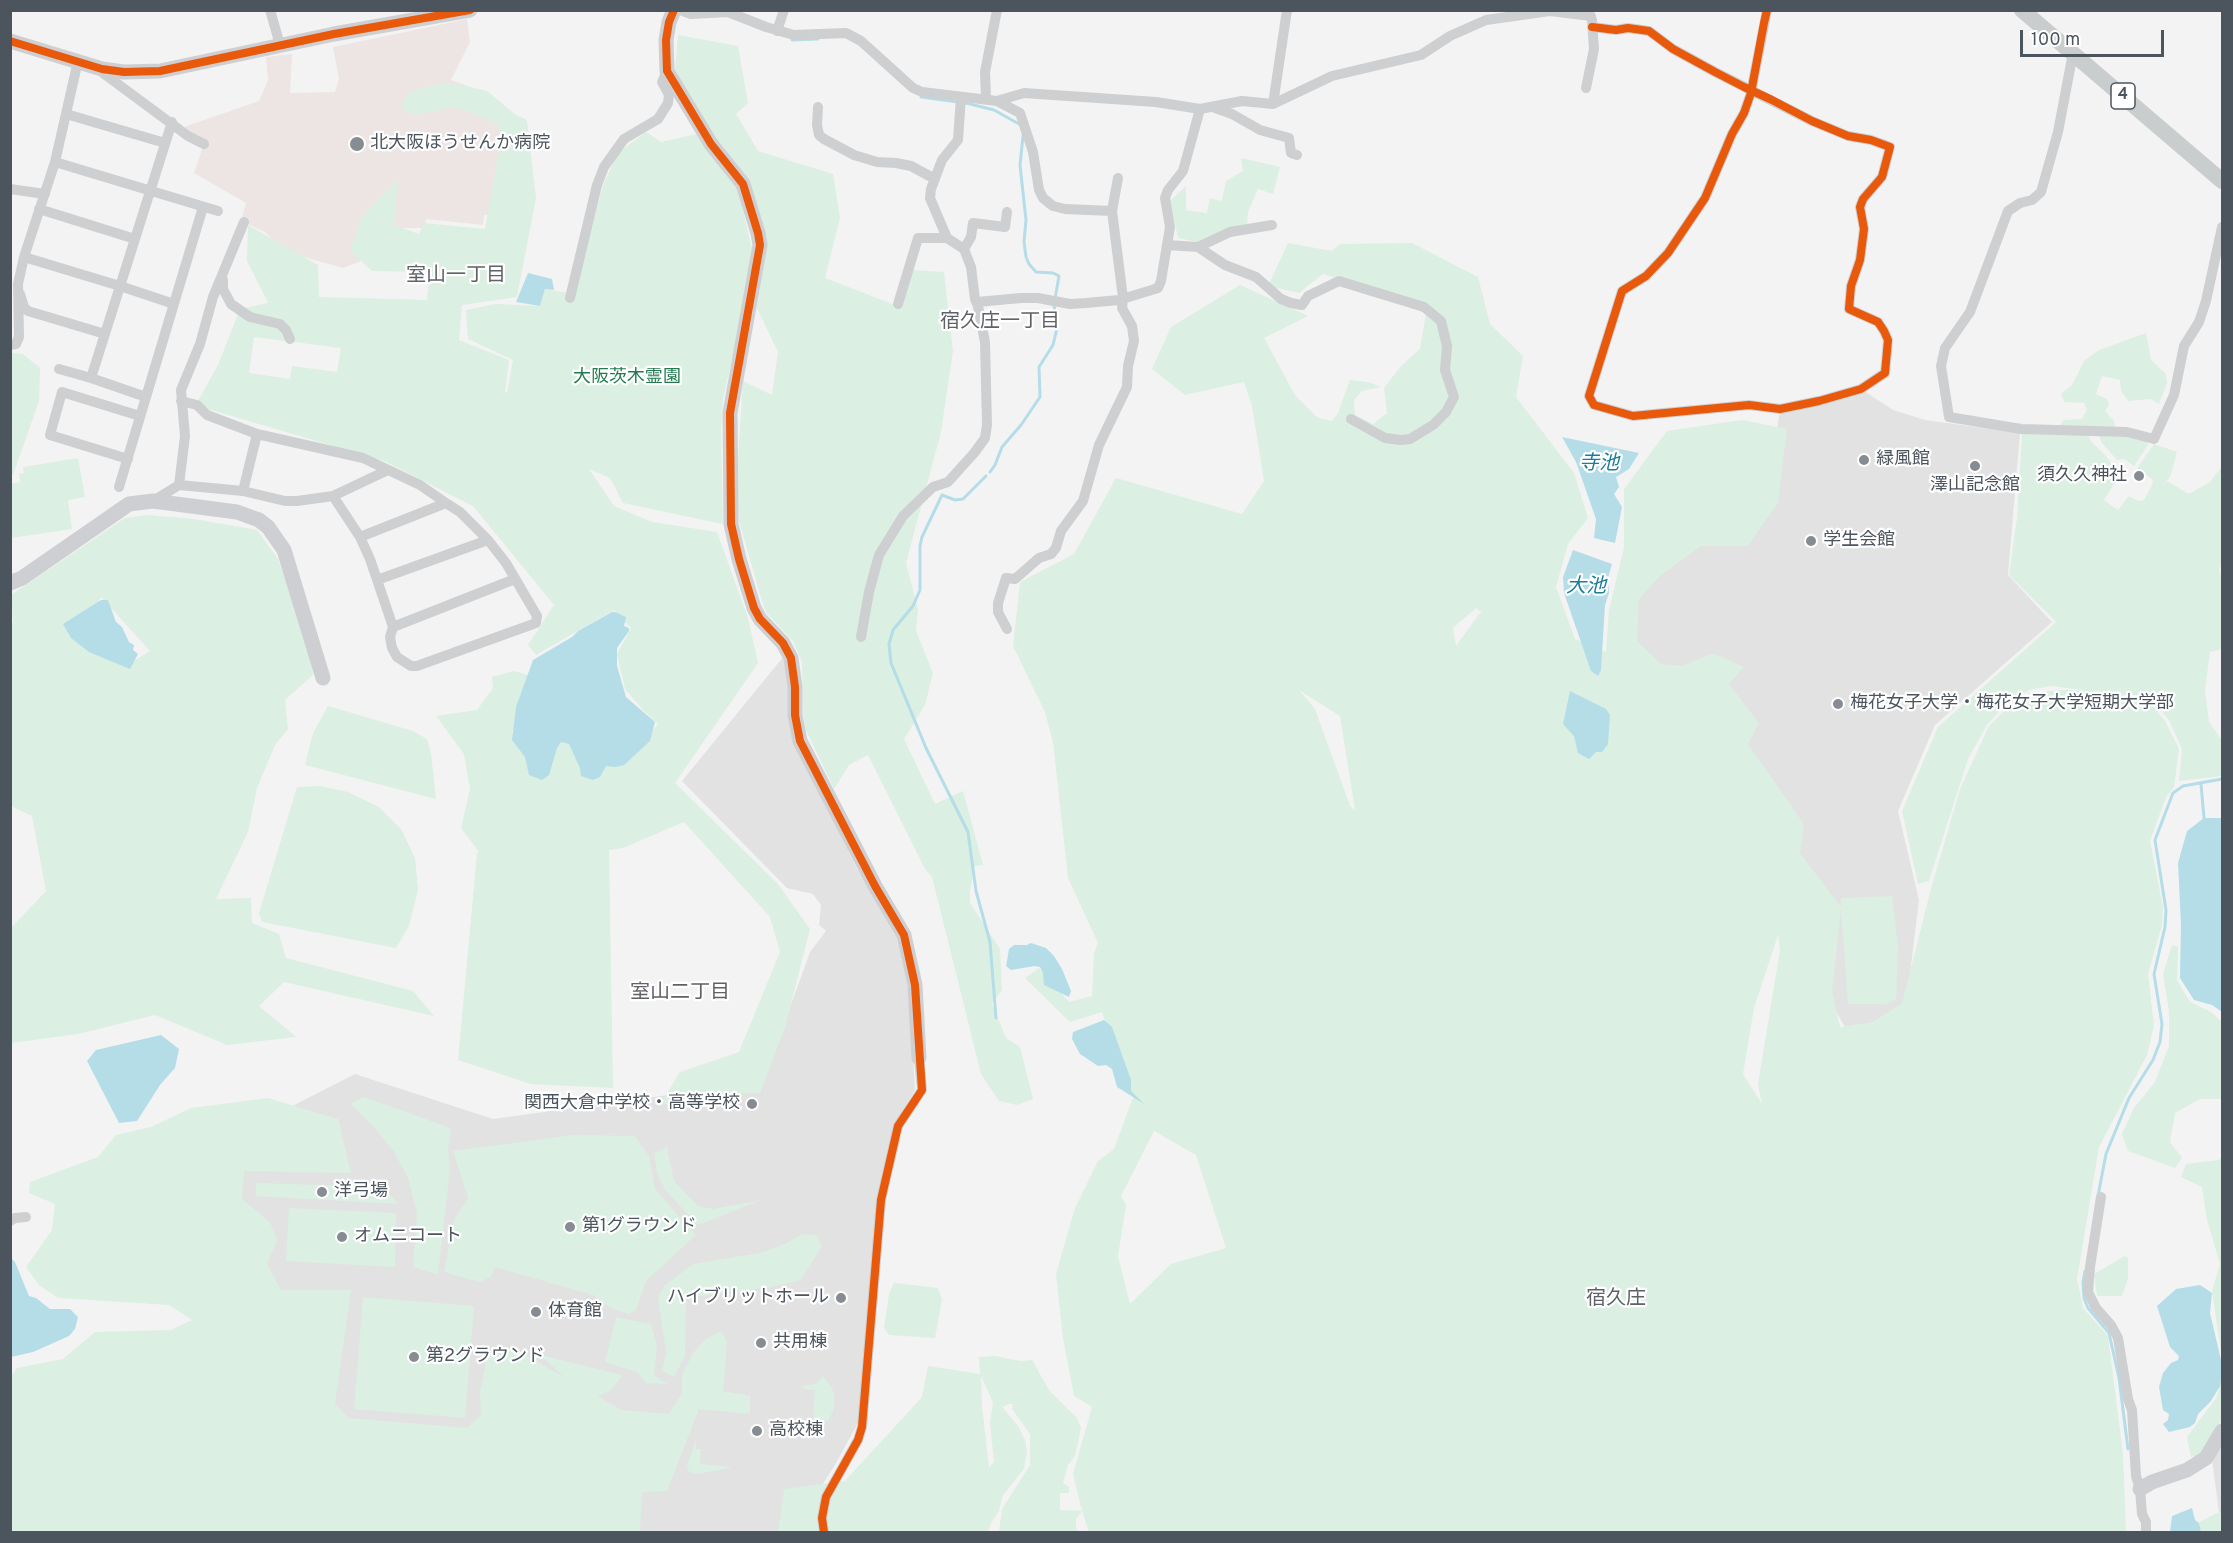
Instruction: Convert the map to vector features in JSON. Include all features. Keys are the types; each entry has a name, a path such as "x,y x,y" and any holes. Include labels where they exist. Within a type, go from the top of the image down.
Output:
{"main road":[{"name":"4","path":"2022,10 2223,181"}],"street":[{"path":"270,10 280,45"},
{"path":"10,41 102,69 124,72 160,71 280,45 470,10"},
{"path":"570,298 597,185 604,167 624,139 658,119 668,103 669,95 662,82 667,71 666,40 674,10"},
{"path":"680,10 692,14 728,12 777,31 799,35 846,33 861,41 917,91 991,100 1024,93 1156,102 1200,110 1242,101 1273,104 1332,76 1421,55 1450,36 1486,21 1550,11 1592,18 1616,30 1628,28 1649,31 1673,49 1715,72 1812,121 1848,136 1871,140 1890,147 1882,177 1863,199 1860,207 1864,229 1860,260 1851,286 1849,309 1878,322 1884,331 1888,340 1885,373 1861,389 1780,409 1749,405 1634,416 1594,405 1589,396 1622,291 1646,276 1668,253 1705,198 1732,134 1744,113 1752,88 1767,10"},
{"path":"777,31 784,10"},
{"path":"991,100 985,72 997,10"},
{"path":"1273,104 1287,10"},
{"path":"1586,88 1594,49 1592,18"},
{"path":"2073,53 2058,132 2041,192 2032,200 2020,203 2008,211 1970,312 1945,348 1941,366 1949,417 2021,429 2127,432 2154,439 2174,394 2184,346 2199,322 2206,301 2223,227"},
{"path":"10,345 16,344 19,337 18,284 24,257 55,162 78,61"},
{"path":"102,69 103,73 188,136 204,144"},
{"path":"667,71 711,144 743,184 758,233 759,253 730,413 731,524 739,559 754,608 760,619 783,644 791,658 795,687 795,715 800,741 875,886 904,935 915,985 922,1090 898,1126 881,1200 862,1427 858,1440 826,1497 822,1518 824,1533"},
{"path":"947,238 930,198 942,160 958,140 961,97"},
{"path":"991,100 1020,113 1033,152 1039,190 1043,198 1053,206 1065,209 1112,211"},
{"path":"818,107 817,126 819,135 824,139 861,157 911,166 935,179"},
{"path":"1214,107 1260,130 1289,138 1291,153 1297,156"},
{"path":"977,302 1033,298 1075,304 1123,298 1158,288 1170,227 1165,198 1168,190 1183,171 1200,110"},
{"path":"66,114 165,143"},
{"path":"91,378 172,122"},
{"path":"55,162 218,211"},
{"path":"1007,629 998,612 998,603 1006,578 1015,579 1039,558 1052,554 1056,549 1061,531 1083,501 1099,445 1127,387 1133,334 1130,320 1122,308 1123,298 1112,211 1118,178"},
{"path":"10,189 45,194"},
{"path":"119,487 203,207"},
{"path":"39,209 135,239"},
{"path":"964,249 971,237 973,223 1005,227 1007,212"},
{"path":"179,485 185,436 181,390 200,344 213,297 244,222"},
{"path":"1167,245 1198,247 1230,232 1272,225"},
{"path":"861,637 869,592 879,555 903,516 933,487 948,482 985,438 987,404 985,342 971,267 964,249 947,238 918,238 898,304"},
{"path":"1198,247 1225,265 1256,277 1285,302 1302,305 1308,296 1339,281 1424,307 1441,321 1447,346 1445,370 1454,397 1446,412 1433,425 1410,439 1401,440 1385,438 1351,419"},
{"path":"24,257 174,304"},
{"path":"222,278 223,289 231,304 250,317 280,324 290,339"},
{"path":"18,284 22,302 28,311 105,334"},
{"path":"59,369 146,397"},
{"path":"128,459 50,435 62,392 140,416"},
{"path":"181,401 197,405 207,415 257,434 363,458 420,486 460,512 488,540 506,562 537,616 536,623 417,666 401,661 394,653 390,643 393,627 360,537 333,496"},
{"path":"243,491 257,434"},
{"path":"153,501 179,485 243,491 285,501 297,501 333,496 388,470"},
{"path":"10,583 22,578 121,507 138,501 237,512 259,519 275,535 287,559 322,678"},
{"path":"360,537 446,503"},
{"path":"377,580 488,540"},
{"path":"393,627 515,579"},
{"path":"2102,1197 2088,1292 2096,1308 2111,1325 2118,1338 2128,1399 2132,1410 2136,1476 2140,1489 2142,1514 2146,1522 2146,1533"},
{"path":"10,1221 26,1217"},
{"path":"2140,1489 2152,1482 2187,1470 2206,1458 2223,1431"}],"shaded area":[{"name":"北大阪ほうせんか病院","path":"467,19 470,42 451,80 481,91 516,115 497,214 484,215 483,225 426,219 424,228 402,228 359,262 343,268 283,251 265,232 241,221 246,203 194,173 205,141 184,127 259,101 268,80 266,57 292,54 290,93 335,92 339,79 333,47"},
{"name":"梅花女子大学・梅花女子大学短期大学部","path":"1861,389 1893,410 1925,420 2020,433 2008,575 2052,622 1935,725 1898,811 1919,900 1904,1023 1846,1029 1635,655 1634,596 1686,518 1765,510 1780,409"},
{"name":"関西大倉中学校・高等学校","path":"784,656 788,667 790,731 856,867 896,933 909,992 915,1090 895,1123 858,1423 835,1465 792,1532 605,1532 260,1422 212,1147 355,1074 493,1119 763,1082 810,952 826,931 819,925 821,905 813,894 787,888 682,781"},
{"path":"2222,1442 2222,1512 2219,1512 2212,1460"}],"green space":[{"path":"678,35 738,46 748,103 736,114 758,151 833,174 840,218 825,278 900,307 912,270 944,272 953,351 941,432 906,563 918,609 916,631 933,673 925,705 904,739 935,804 963,791 983,865 975,866 970,903 1000,949 1002,990 992,1004 1006,1038 1020,1047 1033,1099 1017,1105 999,1101 981,1074 932,877 925,869 868,755 849,765 834,789 806,730 803,713 802,662 793,641 766,612 761,598 739,521 736,488 743,381 772,395 778,352 757,308 766,250 747,181 702,124 675,69"},
{"name":"大阪茨木霊園","path":"445,82 487,91 516,115 527,120 536,198 517,297 462,305 459,340 509,360 505,392 507,393 513,360 468,339 466,310 496,304 540,306 545,289 574,294 603,185 618,153 646,132 661,142 697,134 738,189 752,249 739,328 723,399 721,431 723,524 623,503 610,478 589,469 614,506 652,522 717,532 748,618 758,663 675,783 778,884 810,929 785,1028 760,1093 737,1093 660,1105 680,1072 739,1052 780,952 770,917 684,822 623,848 609,850 613,1088 531,1084 458,1060 477,853 479,852 461,828 470,789 464,754 436,716 477,710 493,688 492,677 514,671 531,676 535,697 520,694 522,702 512,733 532,755 534,778 563,735 606,758 626,763 658,724 625,689 617,654 631,628 614,610 536,655 528,645 554,605 473,506 384,461 208,409 198,401 218,365 240,309 268,303 247,261 248,225 318,265 319,297 427,300 430,272 372,271 350,251 362,217 398,179 394,225 419,234 424,223 485,229 501,137 497,123 455,107 415,115 401,107 410,92","holes":["254,337 341,348 337,372 292,366 290,379 249,373"]},
{"path":"1241,158 1280,167 1273,194 1258,189 1248,212 1247,227 1202,243 1178,238 1170,201 1186,186 1186,210 1207,213 1210,198 1222,201 1226,181 1243,171"},
{"path":"1288,243 1332,251 1340,244 1412,243 1478,277 1490,324 1523,356 1516,397 1574,473 1588,518 1568,544 1556,587 1575,639 1606,652 1609,610 1624,548 1624,489 1667,431 1742,420 1787,429 1778,503 1748,546 1701,546 1659,577 1639,599 1637,641 1661,664 1683,666 1713,653 1744,667 1729,684 1759,723 1748,744 1804,824 1800,853 1841,907 1841,898 1892,896 1898,947 1896,1000 1886,1004 1848,1004 1841,910 1832,992 1840,1027 1873,1022 1902,1003 1932,885 1960,789 1989,726 2010,705 2031,694 2058,690 2084,690 2051,686 2029,690 2006,703 1987,725 1968,759 1929,881 1918,884 1902,811 1938,727 2056,622 2009,575 2017,518 2022,434 2088,435 2113,466 2111,476 2118,478 2104,500 2118,510 2129,496 2138,501 2144,500 2153,483 2152,479 2137,468 2154,444 2177,452 2170,477 2158,491 2167,481 2189,494 2210,482 2222,466 2222,560 2219,570 2222,578 2222,649 2210,652 2205,690 2209,722 2222,740 2222,776 2179,781 2182,749 2169,720 2149,696 2121,694 2147,699 2165,721 2179,749 2174,787 2166,797 2150,841 2163,907 2162,925 2148,974 2154,1025 2147,1055 2099,1147 2077,1279 2083,1308 2108,1336 2123,1454 2126,1532 1089,1532 1073,1474 1092,1407 1074,1396 1063,1338 1056,1274 1075,1208 1098,1161 1114,1149 1133,1098 1102,1012 1070,1022 1025,978 1039,968 1069,1002 1092,996 1094,953 1098,943 1068,878 1053,742 1045,712 1013,646 1020,582 1074,554 1116,478 1242,514 1264,481 1252,406 1244,382 1185,395 1152,369 1171,327 1240,285 1308,316 1264,338 1295,395 1318,418 1332,421 1338,413 1350,380 1368,382 1381,387 1362,391 1354,400 1355,415 1373,424 1387,413 1384,388 1401,366 1420,349 1427,307 1323,274 1299,293 1268,286","holes":["1476,608 1482,613 1456,646 1453,628","1299,690 1340,716 1355,810 1350,806 1315,709","1778,935 1780,950 1758,1084 1762,1104 1743,1074 1754,1008","1154,1131 1196,1155 1226,1248 1171,1264 1130,1304 1118,1256 1126,1205 1121,1196"]},
{"path":"2146,333 2151,360 2166,374 2167,383 2159,404 2151,399 2128,401 2121,391 2120,380 2102,376 2096,394 2107,399 2109,405 2105,411 2114,421 2116,428 2060,427 2063,420 2082,419 2087,410 2084,403 2064,402 2061,394 2072,385 2084,361 2099,350"},
{"path":"11,353 23,354 40,368 39,401 13,475 11,475"},
{"path":"2099,436 2127,437 2147,442 2148,445 2134,466 2124,459 2117,460"},
{"path":"78,458 85,497 68,500 72,529 11,538 11,484 20,482 19,474 24,473 23,467"},
{"path":"147,515 194,519 257,530 278,559 309,643 313,675 285,700 288,729 275,745 257,788 248,832 216,899 251,898 252,923 279,934 286,958 413,991 434,1016 284,982 259,1006 296,1037 227,1045 155,1015 78,1034 11,1043 11,928 46,891 32,816 11,806 10,626 13,622 11,595 125,518","holes":["101,597 150,651 132,662 91,615"]},
{"path":"328,706 413,731 427,739 431,753 436,799 305,765 313,733"},
{"path":"320,786 348,792 379,807 401,829 415,858 418,890 409,926 396,948 262,922 259,913 297,787"},
{"path":"2172,945 2178,947 2177,980 2190,1002 2211,1012 2222,1022 2222,1099 2200,1099 2175,1113 2170,1142 2182,1158 2175,1168 2128,1151 2122,1134 2134,1108 2155,1082 2169,1046 2169,1011 2163,974"},
{"path":"364,1097 451,1128 448,1149 450,1169 438,1275 413,1267 417,1213 408,1178 394,1152 374,1127 350,1104"},
{"path":"268,1098 338,1119 351,1173 244,1171 242,1199 270,1222 277,1240 267,1264 281,1290 351,1290 335,1404 349,1418 467,1428 481,1415 480,1392 487,1355 512,1347 564,1377 540,1355 623,1375 611,1390 598,1396 621,1410 669,1414 682,1393 682,1375 693,1353 706,1339 721,1331 727,1341 723,1391 750,1396 750,1414 699,1409 667,1491 642,1492 640,1532 11,1532 10,1378 17,1368 63,1359 95,1332 171,1330 192,1320 169,1305 58,1298 39,1285 26,1267 52,1230 55,1204 29,1193 30,1182 98,1157 116,1135 151,1127 191,1108"},
{"name":"第1グラウンド","path":"573,1135 635,1136 649,1156 655,1189 696,1235 646,1281 636,1310 629,1314 612,1309 593,1295 495,1267 491,1277 480,1282 444,1272 454,1220 468,1198 453,1151"},
{"path":"667,1147 674,1181 698,1206 713,1209 761,1200 698,1225 664,1189 657,1173 654,1153"},
{"path":"2222,1157 2222,1359 2212,1291 2220,1264 2207,1220 2202,1187 2181,1177 2186,1164 2219,1160"},
{"name":"洋弓場","path":"256,1183 384,1187 398,1204 256,1196"},
{"name":"オムニコート","path":"289,1208 396,1213 395,1267 286,1261"},
{"path":"802,1234 816,1235 822,1246 801,1280 771,1287 686,1298 685,1356 674,1377 662,1371 666,1353 658,1296 665,1285 693,1264 759,1253 785,1244"},
{"path":"2125,1256 2128,1258 2128,1279 2122,1296 2097,1296 2094,1274"},
{"path":"894,1283 938,1288 942,1299 935,1338 889,1335 884,1328 889,1294"},
{"name":"第2グラウンド","path":"363,1297 474,1306 465,1418 354,1409"},
{"path":"616,1317 651,1324 657,1346 654,1375 667,1384 646,1383 637,1372 605,1362"},
{"path":"995,1356 1021,1361 1032,1360 1049,1390 1077,1418 1081,1428 1075,1456 1068,1465 1063,1483 1069,1487 1069,1493 1060,1493 1060,1510 1082,1511 1076,1519 1076,1529 1080,1532 999,1532 1002,1509 1030,1465 1030,1434 1012,1409 1013,1404 1009,1404 1002,1407 1018,1426 1025,1440 1027,1451 1024,1469 1003,1495 999,1511 988,1532 778,1532 784,1489 845,1481 922,1397 928,1366 980,1374 979,1357","holes":["981,1376 993,1402 990,1423 994,1462 989,1467 982,1406"]},
{"path":"2222,1374 2222,1418 2201,1455 2191,1457 2187,1437 2217,1397"},
{"path":"823,1376 834,1395 834,1409 828,1421 813,1419 815,1390 803,1389 804,1386 816,1384"},
{"path":"696,1440 696,1449 701,1449 700,1464 733,1467 699,1474 689,1472 687,1465"},
{"path":"2222,1512 2222,1532 2201,1532 2199,1522"}],"water":[{"path":"528,273 552,279 554,290 545,289 540,306 516,302"},
{"name":"寺池","path":"1562,437 1639,453 1629,469 1616,477 1619,487 1614,494 1622,507 1615,543 1594,538 1596,519 1576,462"},
{"name":"大池","path":"1573,550 1612,564 1608,578 1609,593 1605,605 1601,670 1598,676 1591,671 1564,593 1563,577"},
{"path":"101,600 108,600 116,622 122,627 129,642 134,645 133,650 138,654 130,669 89,652 71,638 63,624"},
{"path":"612,612 626,617 624,626 629,628 629,631 617,648 617,666 626,697 655,722 650,741 624,765 606,766 600,777 593,780 581,776 580,768 569,744 561,742 549,775 542,780 529,775 525,757 512,740 516,707 533,660"},
{"path":"1570,691 1606,709 1610,715 1608,744 1602,752 1596,752 1589,759 1578,753 1574,736 1563,724"},
{"path":"2204,818 2222,818 2222,1012 2212,1005 2194,1000 2180,978 2181,925 2178,863 2187,831"},
{"path":"1031,943 1046,948 1054,956 1071,991 1069,997 1044,985 1040,967 1011,970 1006,966 1009,949 1014,945"},
{"path":"1104,1020 1112,1027 1131,1080 1131,1091 1144,1104 1117,1087 1112,1069 1106,1065 1098,1066 1080,1054 1072,1039 1073,1032"},
{"path":"161,1035 179,1049 175,1068 160,1085 137,1121 119,1123 87,1061 96,1050"},
{"path":"11,1258 15,1262 29,1296 36,1298 50,1309 70,1309 78,1317 75,1329 69,1336 33,1352 11,1357"},
{"path":"2200,1285 2212,1293 2210,1313 2222,1364 2220,1386 2211,1401 2198,1414 2195,1423 2190,1427 2169,1432 2163,1424 2168,1420 2169,1414 2163,1410 2159,1387 2163,1373 2171,1363 2178,1360 2179,1356 2170,1347 2157,1306 2176,1289"},
{"path":"2192,1508 2201,1532 2170,1532 2172,1516"}],"waterway":[{"path":"792,40 818,39"},
{"path":"921,97 958,102"},
{"path":"966,103 994,110 1019,124"},
{"path":"1023,136 1020,165 1026,220 1024,242 1026,257 1036,272 1053,273 1059,276 1055,299"},
{"path":"990,472 1002,447 1021,425 1040,397 1039,367 1053,345 1057,328 1054,305"},
{"path":"986,476 963,499 955,500 942,495 922,537 920,590 913,606 893,630 889,644 891,663 926,748 968,832 976,891 990,942 996,1018"},
{"path":"2098,1196 2106,1154 2129,1098 2153,1060 2160,1042 2162,1024 2154,974 2165,927 2166,910 2155,840 2173,793 2183,786 2222,779"},
{"path":"2201,784 2204,818"},
{"path":"2085,1271 2084,1298 2088,1308 2109,1333 2119,1378 2128,1449"}],"cycle path":[{"path":"10,41 102,69 124,72 160,71 334,34 470,10"},
{"path":"674,10 666,40 667,71 711,144 743,184 760,245 730,413 731,524 739,559 754,608 760,619 783,643 791,658 795,687 795,715 800,741 875,886 904,935 915,985 922,1090 898,1126 881,1200 862,1427 858,1440 826,1497 822,1518 824,1532"},
{"path":"1592,27 1649,31 1673,49 1715,72 1744,87 1772,100 1812,121 1848,136 1871,140 1890,147 1882,177 1863,199 1860,207 1864,229 1860,260 1851,286 1849,309 1878,322 1884,331 1888,340 1885,373 1861,389 1780,409 1749,405 1633,416 1594,405 1589,396 1622,291 1646,276 1668,253 1705,198 1751,93 1753,82 1764,23 1767,10"}],"place":[{"name":"北大阪ほうせんか病院","path":"357,144"},
{"name":"緑風館","path":"1864,460"},
{"name":"澤山記念館","path":"1975,466"},
{"name":"須久久神社","path":"2139,476"},
{"name":"学生会館","path":"1811,541"},
{"name":"梅花女子大学・梅花女子大学短期大学部","path":"1838,704"},
{"name":"関西大倉中学校・高等学校","path":"752,1104"},
{"name":"洋弓場","path":"322,1192"},
{"name":"第1グラウンド","path":"570,1227"},
{"name":"オムニコート","path":"342,1237"},
{"name":"ハイブリットホール","path":"841,1298"},
{"name":"体育館","path":"536,1312"},
{"name":"共用棟","path":"761,1343"},
{"name":"第2グラウンド","path":"414,1357"},
{"name":"高校棟","path":"757,1431"}],"district":[{"name":"室山一丁目","path":"456,277"},
{"name":"宿久庄一丁目","path":"1000,323"},
{"name":"室山二丁目","path":"680,994"},
{"name":"宿久庄","path":"1616,1300"}]}
